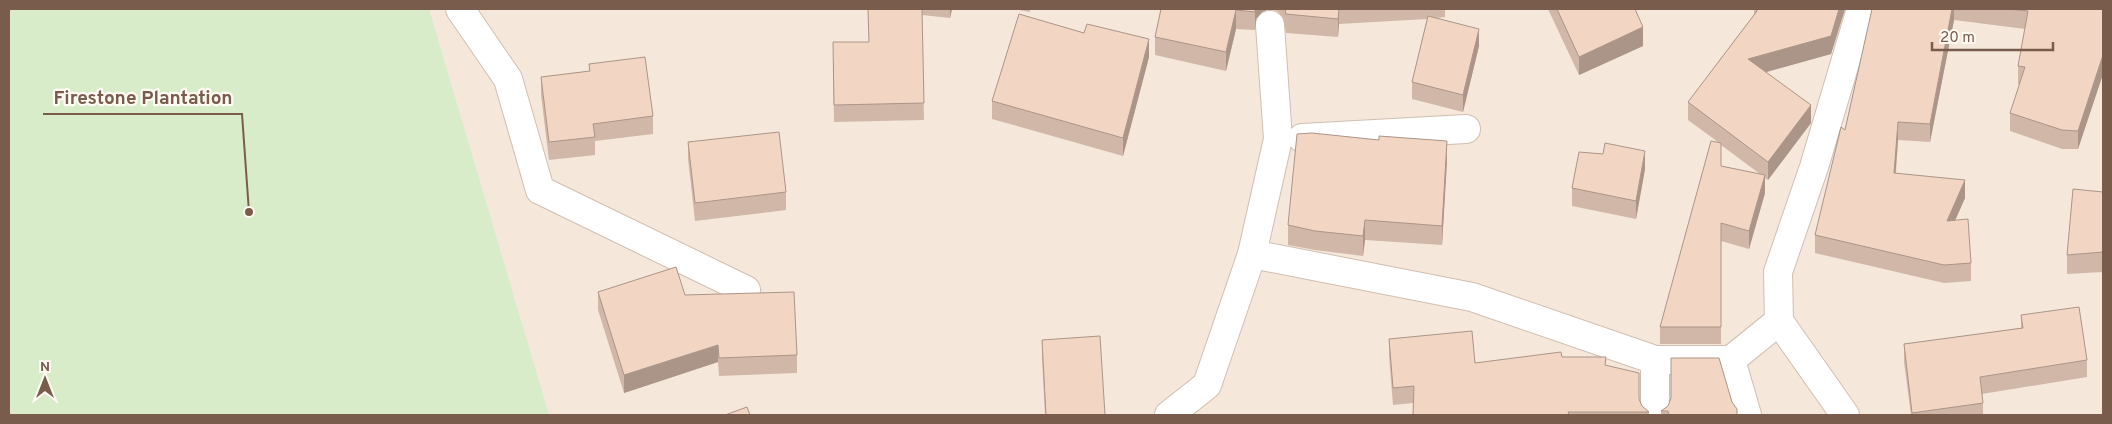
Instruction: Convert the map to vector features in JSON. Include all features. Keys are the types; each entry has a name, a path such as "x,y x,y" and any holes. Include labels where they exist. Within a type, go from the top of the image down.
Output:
{"street":[{"path":"460,9 508,79 540,190 746,290"},
{"path":"1845,415 1779,321 1778,272 1814,167 1861,9"},
{"path":"1168,415 1207,385 1252,254 1278,139 1270,26"},
{"path":"1278,139 1466,129"},
{"path":"1252,254 1472,297 1655,360 1731,360 1779,321"},
{"path":"1655,360 1655,415"},
{"path":"1731,360 1748,415"}],"shaded area":[{"path":"121,9 2103,9 2103,415 305,415"}],"green space":[{"path":"9,9 429,9 549,415 9,415"}],"building":[{"path":"868,9 922,9 924,103 834,105 833,42 869,42"},
{"path":"1161,9 1255,9 1255,12 1236,10 1226,52 1155,37"},
{"path":"1285,9 1339,9 1338,19 1286,14"},
{"path":"1557,9 1635,9 1643,27 1579,57"},
{"path":"1756,9 1839,9 1831,36 1748,59 1811,105 1768,162 1688,102 1757,11"},
{"path":"1872,9 1952,9 1930,124 1898,122 1894,173 1965,180 1947,221 1968,219 1971,263 1944,265 1815,235 1841,127 1845,130"},
{"path":"2008,9 2103,9 2103,55 2078,131 2062,130 2010,113 2025,67 2018,66 2028,11"},
{"path":"1019,14 1084,33 1087,24 1149,39 1123,138 992,101"},
{"path":"1428,16 1479,29 1463,95 1412,82"},
{"path":"645,57 653,116 593,124 595,137 549,142 541,77 590,71 589,64"},
{"path":"779,132 786,192 695,203 688,142"},
{"path":"1312,133 1379,140 1379,136 1447,141 1442,226 1365,220 1363,236 1315,231 1288,225 1297,134"},
{"path":"1711,141 1721,143 1721,166 1765,175 1749,231 1721,223 1721,327 1660,327"},
{"path":"1605,143 1645,151 1636,201 1572,188 1579,152 1603,154"},
{"path":"2073,189 2103,192 2103,252 2067,255"},
{"path":"676,267 685,295 794,292 797,355 719,358 718,345 624,375 598,292"},
{"path":"2079,307 2087,360 1980,377 1983,403 1912,413 1904,344 2023,328 2021,315"},
{"path":"1472,331 1475,363 1561,352 1562,357 1606,357 1605,365 1639,373 1639,399 1642,406 1649,412 1568,412 1569,415 1413,415 1414,386 1393,388 1389,339"},
{"path":"1100,336 1105,415 1046,415 1042,340"},
{"path":"1671,358 1719,358 1732,402 1737,409 1737,415 1669,415 1668,411 1661,411 1668,406 1671,398"},
{"path":"747,407 750,415 725,415"}],"place":[{"name":"Firestone Plantation","path":"249,212"}]}
